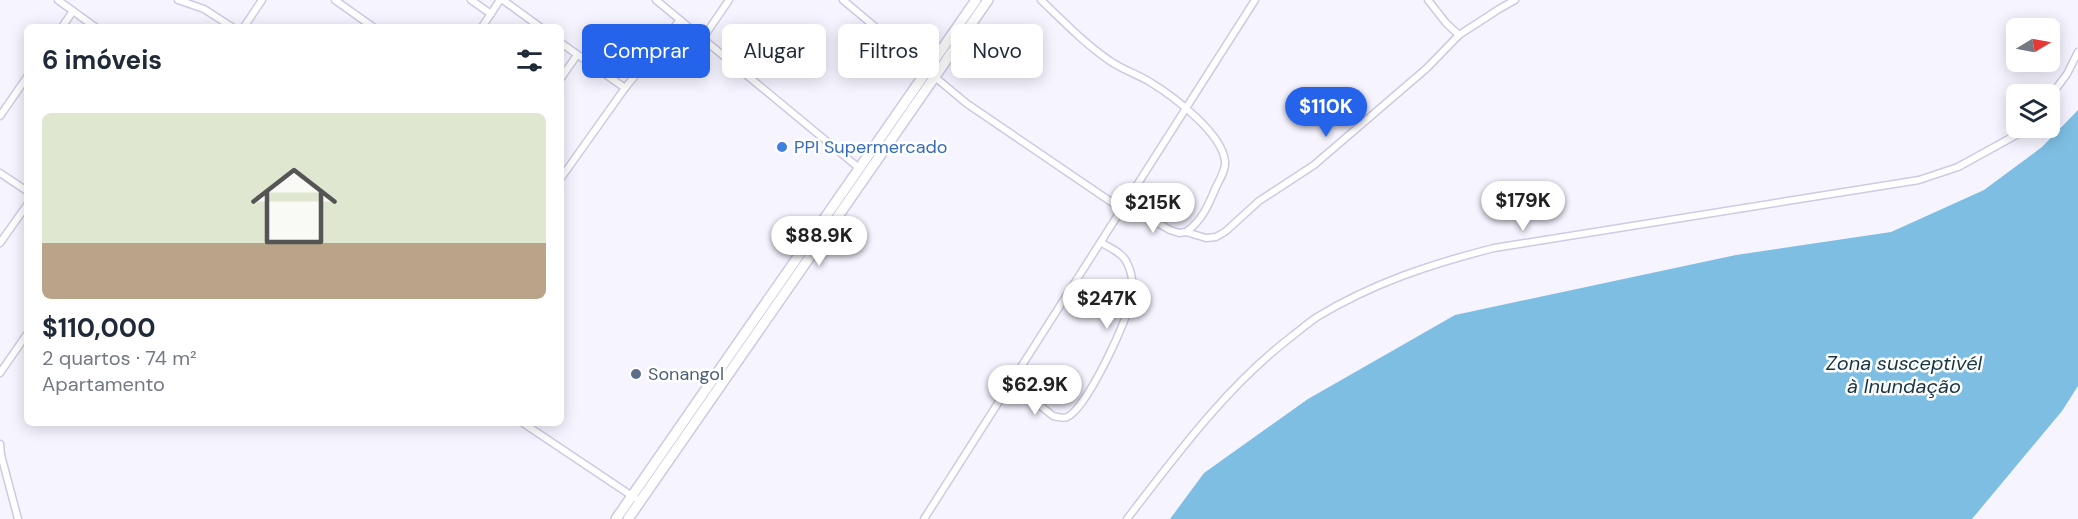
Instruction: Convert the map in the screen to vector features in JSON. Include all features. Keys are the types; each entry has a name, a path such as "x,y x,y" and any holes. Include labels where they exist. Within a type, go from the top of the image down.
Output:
{"main road":[{"path":"939,61 976,0"},
{"path":"939,64 988,0"},
{"path":"627,519 636,499 860,168 928,78"},
{"path":"616,519 636,499 928,78"}],"street":[{"path":"58,0 91,24"},
{"path":"178,0 204,9 227,24"},
{"path":"246,24 262,0"},
{"path":"335,0 369,24"},
{"path":"471,0 491,14"},
{"path":"484,24 502,0 533,24"},
{"path":"656,0 685,24"},
{"path":"710,28 729,0"},
{"path":"843,0 872,24"},
{"path":"1041,0 1104,58 1152,83 1186,108 1210,133 1225,160 1223,171 1211,200 1197,223 1186,232"},
{"path":"924,519 1256,0"},
{"path":"1428,0 1459,35"},
{"path":"936,78 974,110 1125,207 1179,233 1186,232 1206,238 1216,237 1226,231 1259,201 1314,165 1427,68 1459,35 1515,0"},
{"path":"64,24 74,11"},
{"path":"564,174 625,88 680,20"},
{"path":"564,45 625,88"},
{"path":"710,45 860,168"},
{"path":"2060,84 2078,52"},
{"path":"564,74 577,55"},
{"path":"0,116 24,81"},
{"path":"1127,519 1208,416 1261,360 1316,318 1390,279 1494,248 1919,180 1958,166 2010,138"},
{"path":"0,173 24,189"},
{"path":"0,243 24,209"},
{"path":"1012,383 1053,416 1061,418 1068,417 1074,412 1094,383 1125,323 1132,295 1132,276 1125,259 1102,243"},
{"path":"0,373 24,338"},
{"path":"527,426 636,499"},
{"path":"0,444 1,456 18,519"}],"water":[{"name":"Zona susceptivél à Inundação","path":"2078,110 2078,386 2062,411 1972,519 1170,519 1204,473 1308,399 1455,315 1736,255 1891,232 1984,190 2051,138 2060,138 2060,128"}],"place":[{"name":"PPI Supermercado","path":"782,147"},
{"name":"Sonangol","path":"636,374"}]}
